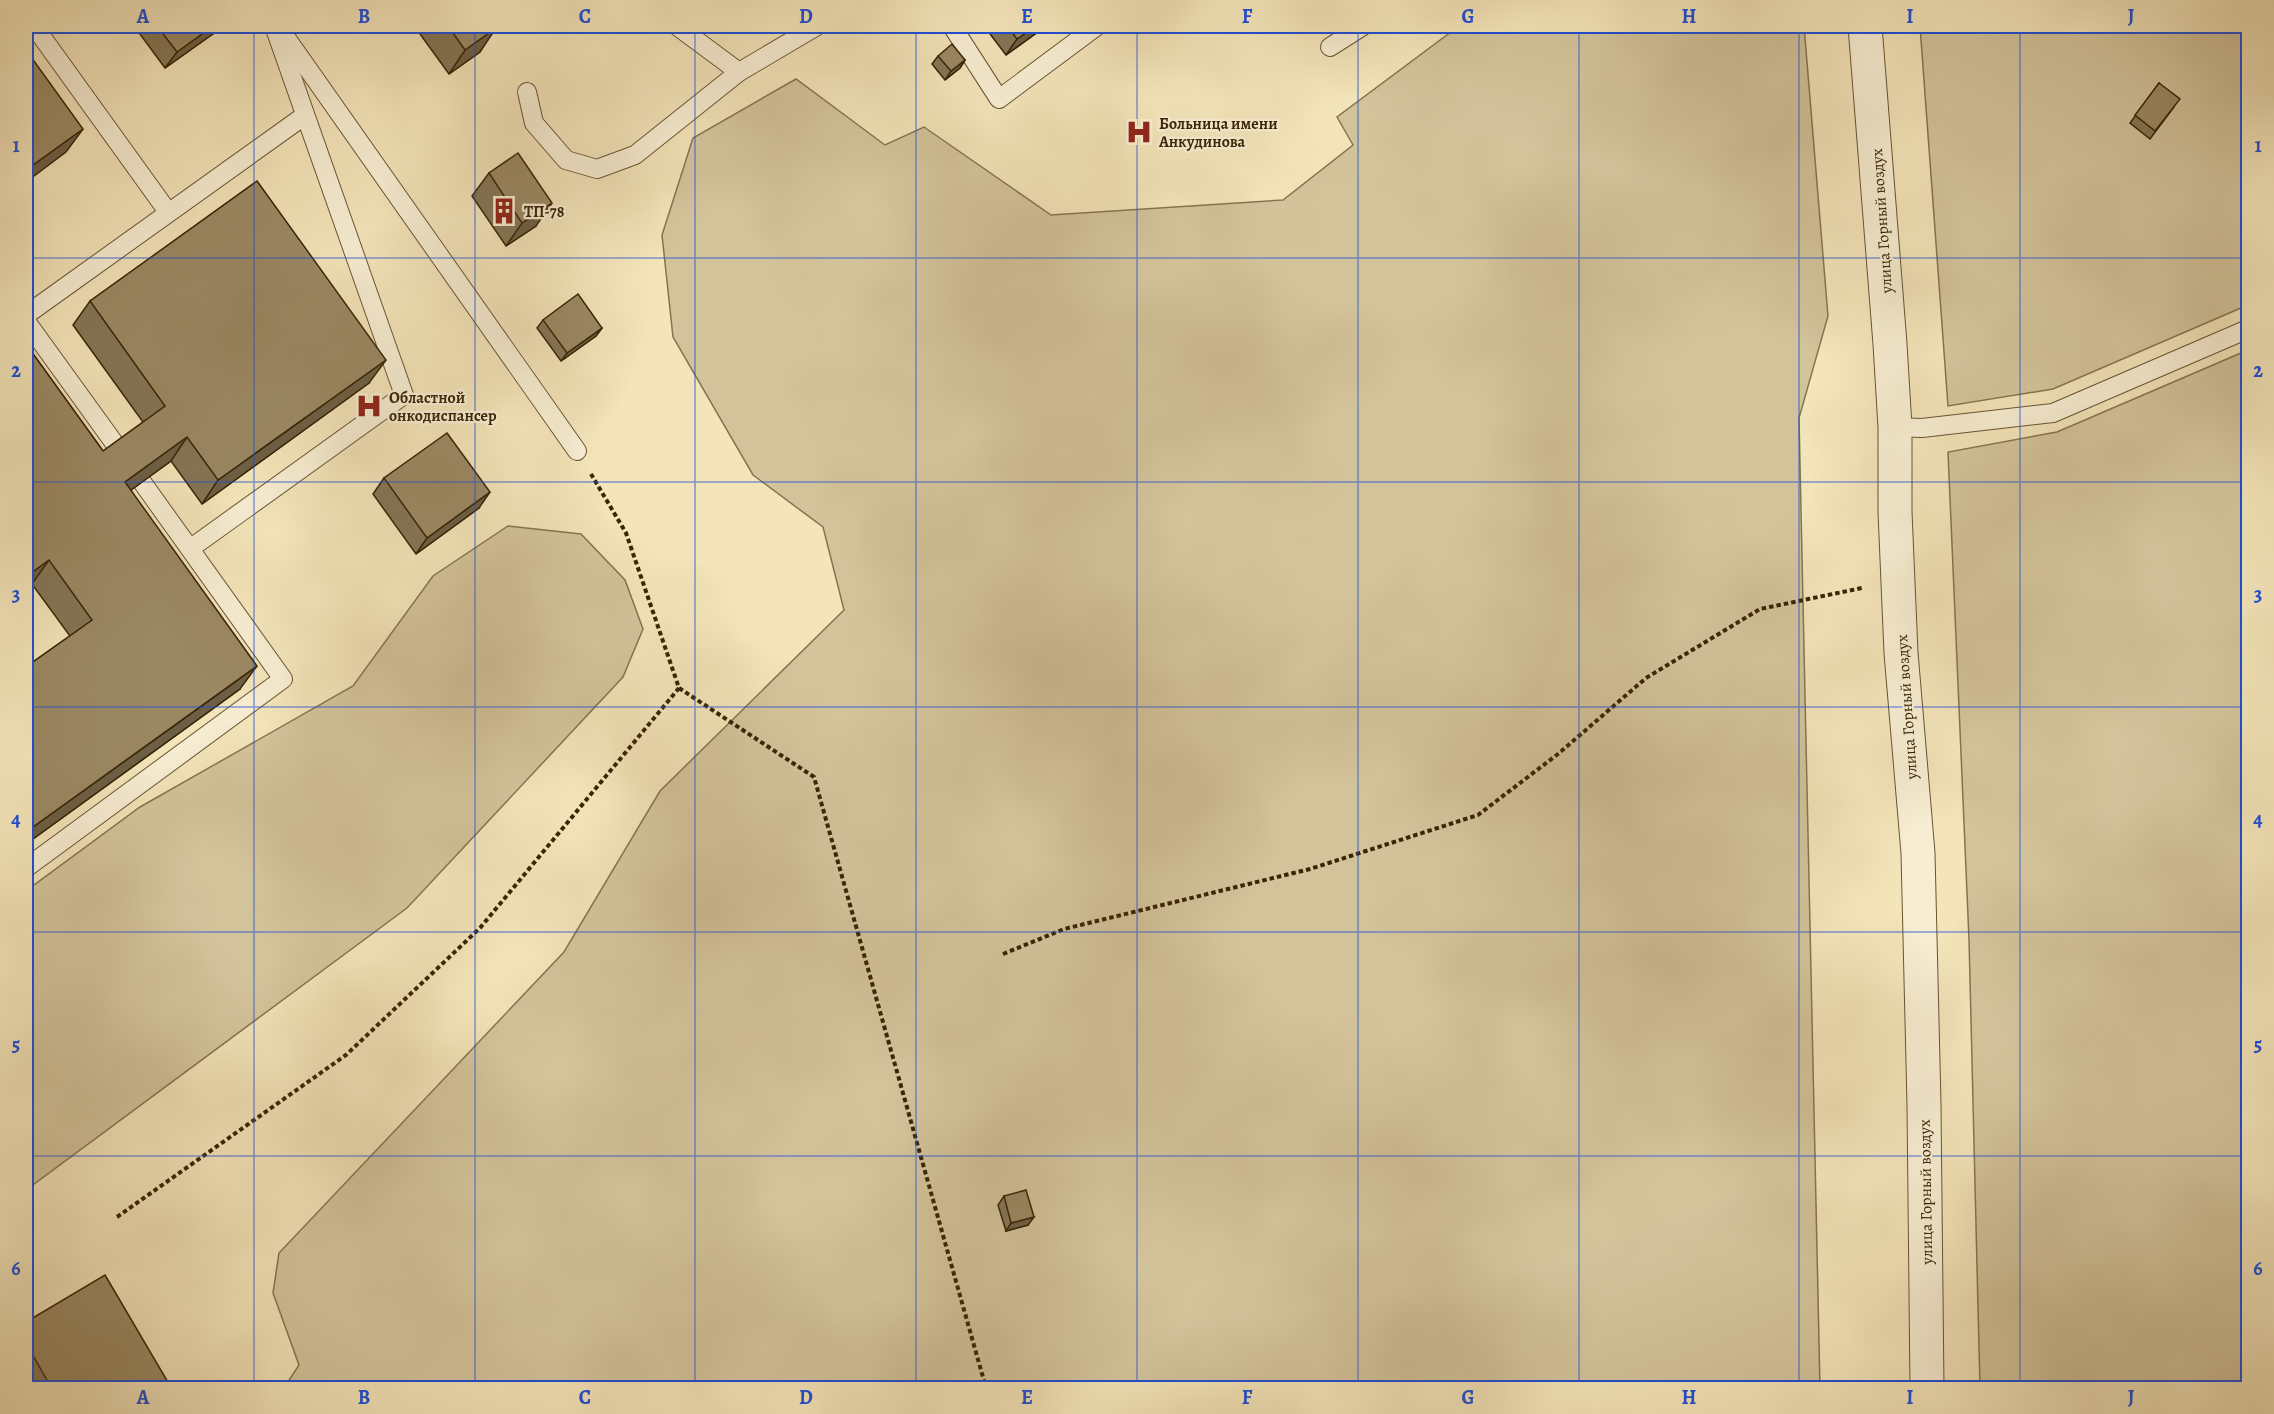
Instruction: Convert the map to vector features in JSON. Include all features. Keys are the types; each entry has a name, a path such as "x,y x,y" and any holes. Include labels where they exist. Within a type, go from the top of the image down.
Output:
{"street":[{"name":"улица Горный воздух","path":"1865,26 1878,176 1894,428 1901,653 1918,853 1927,1389"}],"lane":[{"path":"34,26 168,212"},
{"path":"191,548 404,395 304,116 275,26"},
{"path":"275,26 577,451"},
{"path":"677,26 739,72"},
{"path":"527,92 534,123 566,160 597,169 634,155 739,72 817,26"},
{"path":"952,26 999,99 1096,26"},
{"path":"1330,46 1363,26"},
{"path":"26,315 304,116"},
{"path":"26,321 120,451"},
{"path":"1894,428 1922,428 2054,413 2248,329"},
{"path":"26,868 284,679 142,482"}],"path":[{"path":"577,451 626,533 679,688 814,777 986,1389"},
{"path":"1003,954 1064,929 1310,869 1478,815 1558,754 1646,678 1760,609 1898,580"},
{"path":"117,1217 346,1054 480,928 679,688"}],"shaded area":[{"path":"1459,26 1804,26 1828,316 1799,418 1820,1388 284,1388 299,1365 273,1293 279,1253 564,952 660,791 844,610 823,527 753,475 673,337 662,235 693,138 796,79 885,145 924,127 1051,215 1283,200 1353,145 1337,117"},
{"path":"1920,26 2248,26 2248,305 2053,389 1948,406"},
{"path":"2248,350 2248,1388 1980,1388 1969,939 1948,452 2057,432"},
{"path":"508,526 581,534 625,580 643,629 623,677 407,908 26,1190 26,891 140,807 353,686 433,576"}],"building":[{"path":"157,26 213,26 177,52"},
{"path":"448,26 494,26 496,28 465,50"},
{"path":"1007,26 1036,26 1017,39"},
{"path":"952,44 965,60 951,71 938,56"},
{"path":"26,50 83,129 26,170"},
{"path":"2159,83 2180,99 2155,131 2135,115"},
{"path":"518,153 552,203 522,223 489,173"},
{"path":"257,181 386,360 218,480 187,437 125,482 257,666 26,832 26,667 92,620 49,560 27,576 26,574 26,344 103,451 165,406 90,301"},
{"path":"578,294 602,328 567,353 543,320"},
{"path":"447,433 490,492 427,538 384,478"},
{"path":"1026,1190 1034,1217 1011,1223 1004,1196"},
{"path":"105,1275 172,1389 52,1389 26,1343 26,1322"}],"place":[{"name":"Больница имени Анкудинова","path":"1139,132"},
{"name":"ТП-78","path":"504,211"},
{"name":"Областной онкодиспансер","path":"369,406"}]}
